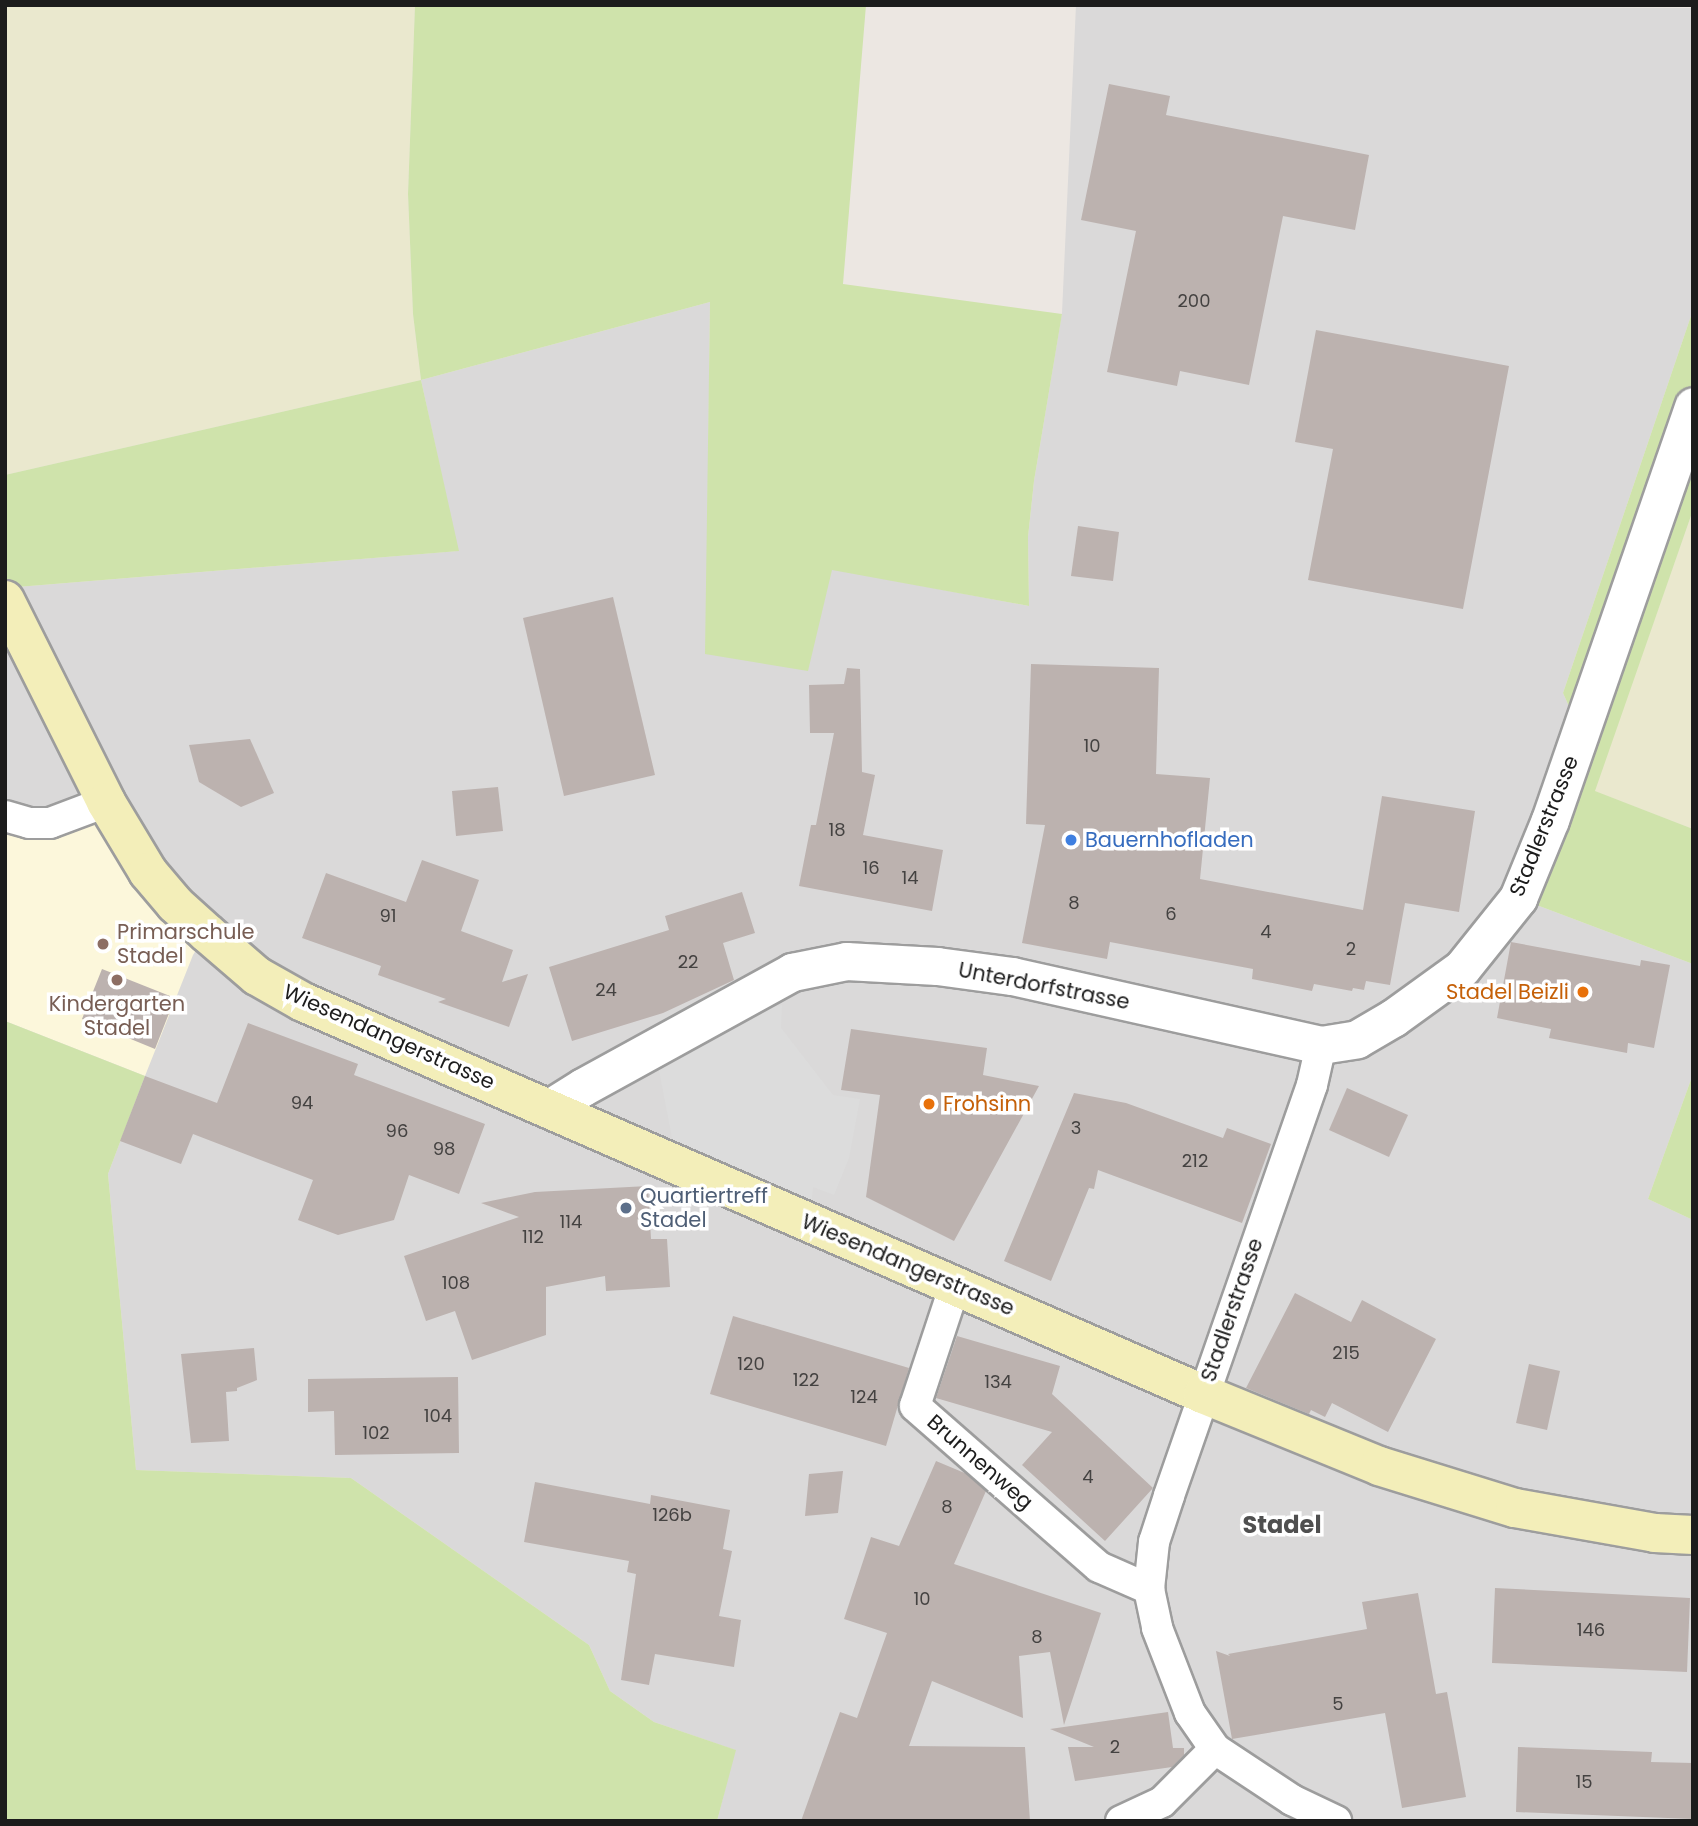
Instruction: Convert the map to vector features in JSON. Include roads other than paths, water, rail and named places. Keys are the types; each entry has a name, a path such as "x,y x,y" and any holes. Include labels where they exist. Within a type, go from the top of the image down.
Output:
{"main road":[{"name":"Wiesendangerstrasse","path":"5,600 106,802 148,872 175,904 257,976 303,1002 1203,1394 1379,1465 1515,1508 1655,1533 1693,1535"}],"street":[{"name":"Stadlerstrasse","path":"1215,1749 1190,1713 1157,1628 1149,1589 1154,1542 1312,1085 1321,1045 1357,1039 1393,1018 1462,968 1518,898 1550,820 1693,406"},
{"path":"5,816 29,823 50,823 106,802"},
{"name":"Unterdorfstrasse","path":"548,1109 792,972 846,961 937,966 1012,976 1321,1045"},
{"name":"Brunnenweg","path":"956,1285 915,1406 1099,1567 1149,1589"},
{"path":"1121,1821 1162,1802 1215,1749 1292,1800 1336,1821"}],"place":[{"name":"Bauernhofladen","path":"1071,840"},
{"name":"Primarschule Stadel","path":"103,944"},
{"name":"Kindergarten Stadel","path":"117,980"},
{"name":"Stadel Beizli","path":"1583,992"},
{"name":"Frohsinn","path":"929,1104"},
{"name":"Quartiertreff Stadel","path":"626,1208"}],"district":[{"name":"Stadel","path":"1282,1525"}]}
